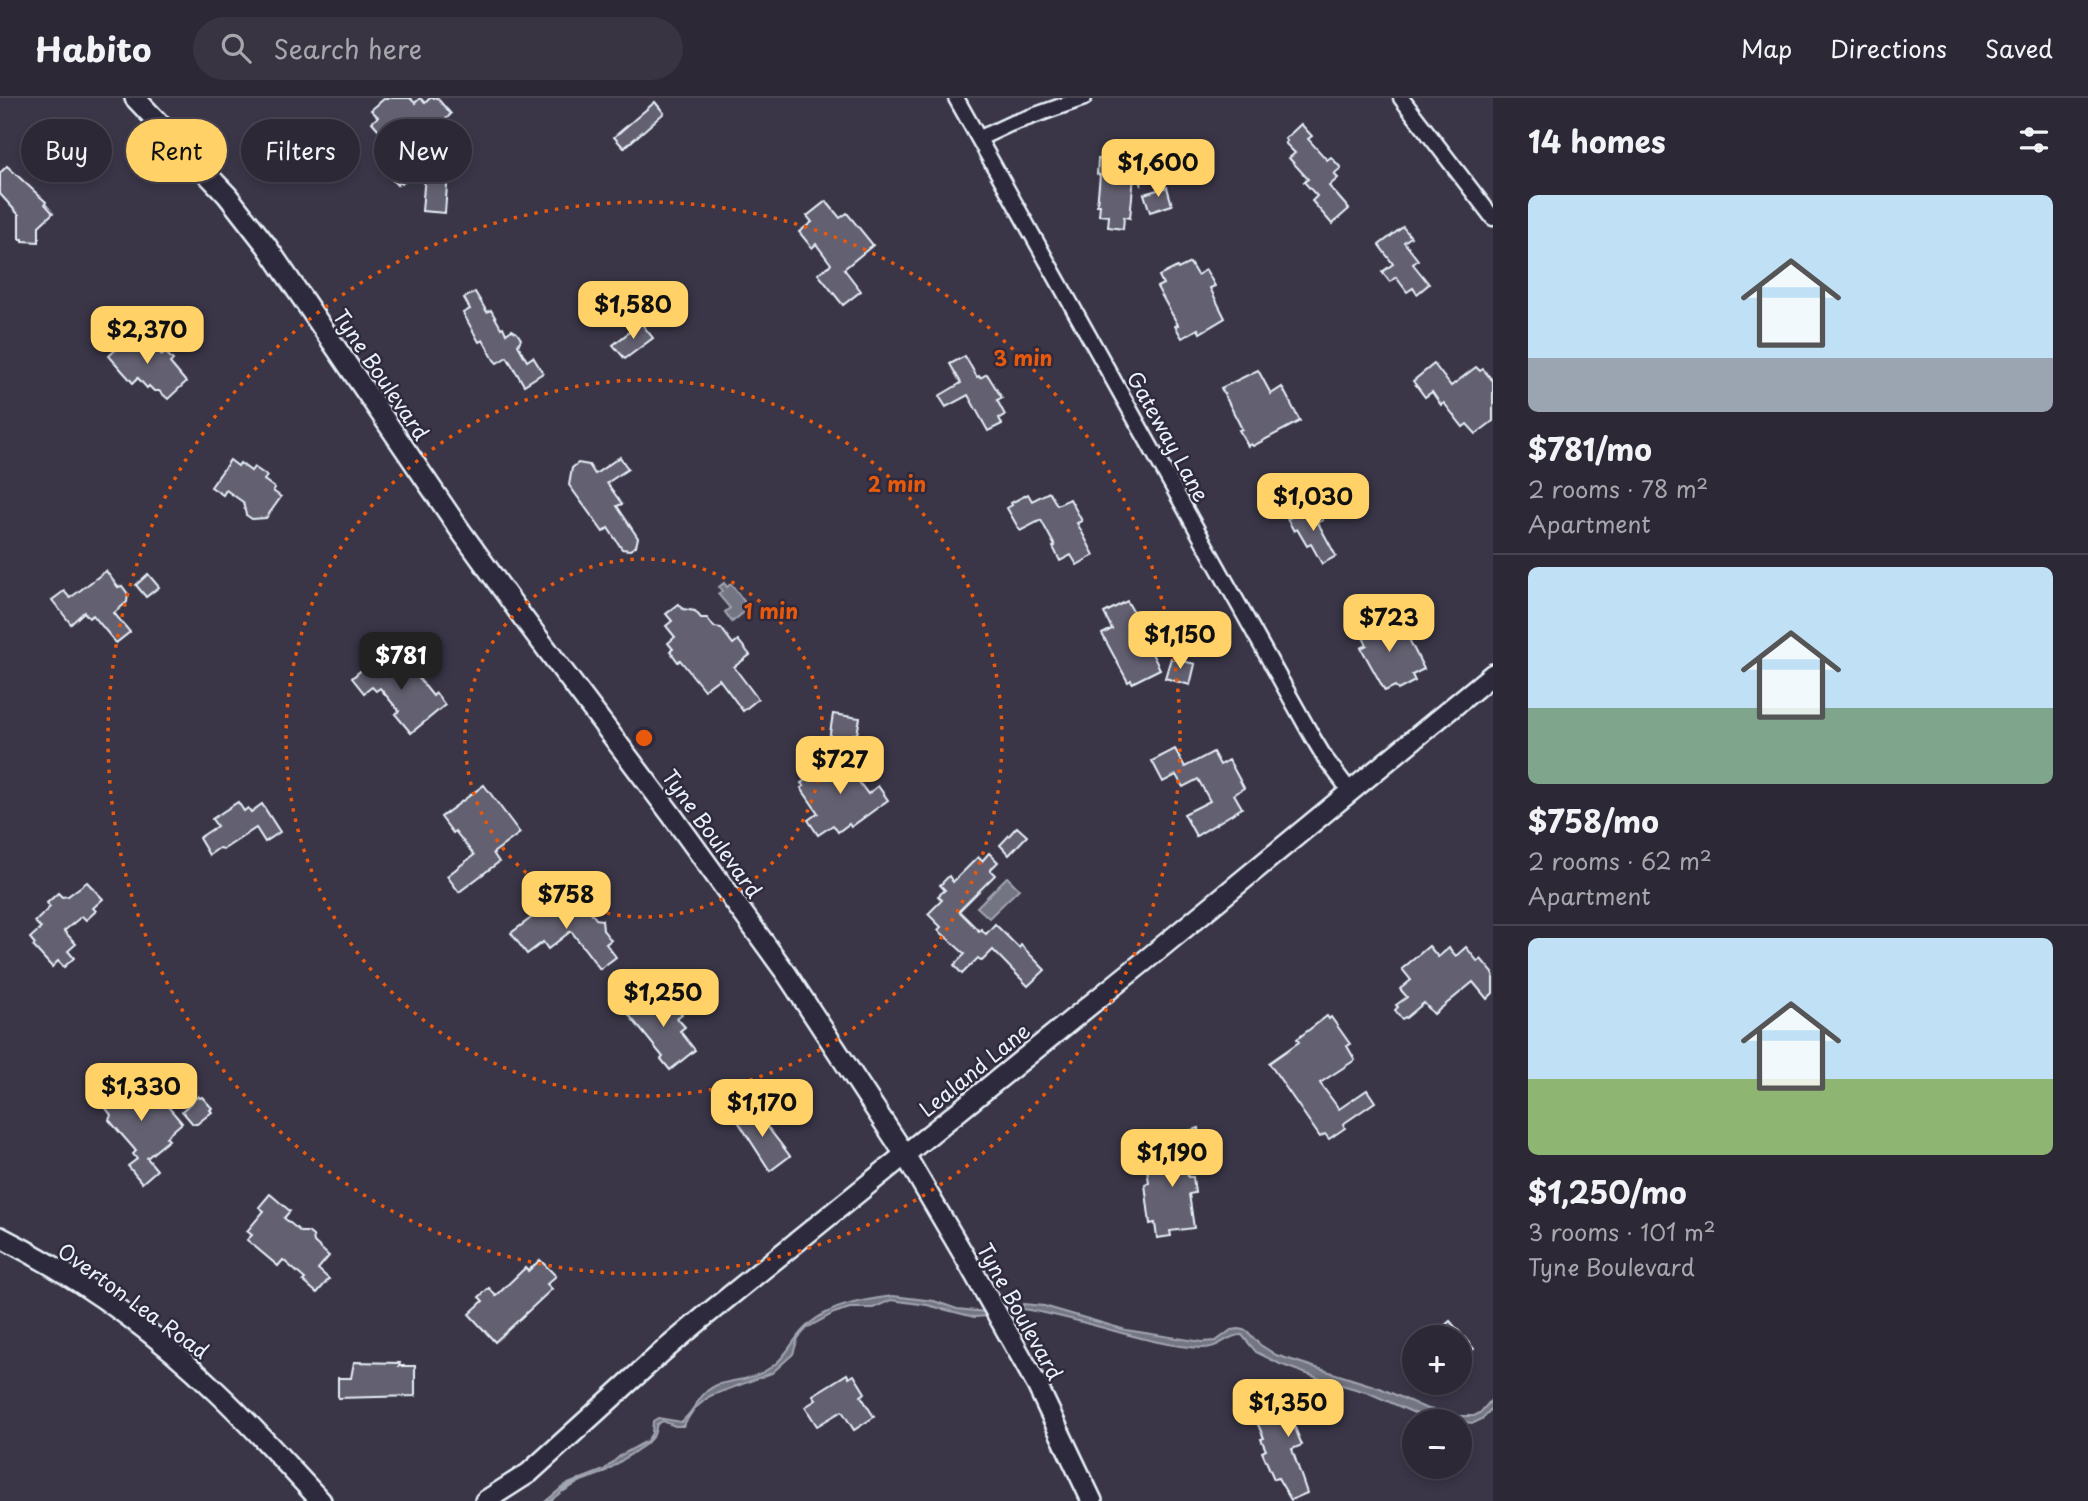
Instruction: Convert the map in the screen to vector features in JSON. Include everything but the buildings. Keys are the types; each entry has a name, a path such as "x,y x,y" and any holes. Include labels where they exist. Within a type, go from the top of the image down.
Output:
{"street":[{"name":"Tyne Boulevard","path":"135,98 215,182 266,245 460,530 786,974 904,1153 1037,1385 1092,1501"},
{"name":"Gateway Lane","path":"956,98 1300,716 1325,758 1350,792"},
{"path":"980,138 1010,124 1084,98"},
{"path":"1401,98 1493,218"},
{"name":"Lealand Lane","path":"485,1501 528,1473 661,1353 1493,674"},
{"name":"Overton Lea Road","path":"0,1237 91,1291 174,1354 218,1393 321,1501"}],"water":[{"path":"724,583 727,587 731,584 749,608 732,622 725,612 730,608 718,594 722,591 719,587"},
{"path":"1007,877 1019,889 989,918 977,907"},
{"path":"893,1296 934,1301 957,1309 986,1312 988,1316 974,1317 927,1305 891,1300 873,1308 850,1308 834,1313 807,1328 798,1338 793,1354 772,1373 710,1396 694,1409 683,1426 663,1421 657,1424 654,1435 646,1444 603,1473 570,1485 550,1501 546,1501 565,1485 604,1470 621,1455 647,1441 652,1433 653,1421 658,1418 681,1422 708,1390 720,1384 749,1378 768,1369 782,1358 804,1329 822,1315 857,1302"},
{"path":"1023,1304 1044,1306 1126,1330 1202,1342 1216,1341 1231,1330 1239,1329 1247,1331 1259,1344 1276,1355 1380,1388 1429,1409 1405,1409 1369,1393 1280,1364 1256,1352 1242,1335 1208,1348 1180,1346 1022,1309"},
{"path":"1493,1398 1493,1407 1474,1423 1472,1416 1480,1413"}],"waterway":[{"path":"563,1490 580,1480"}]}
